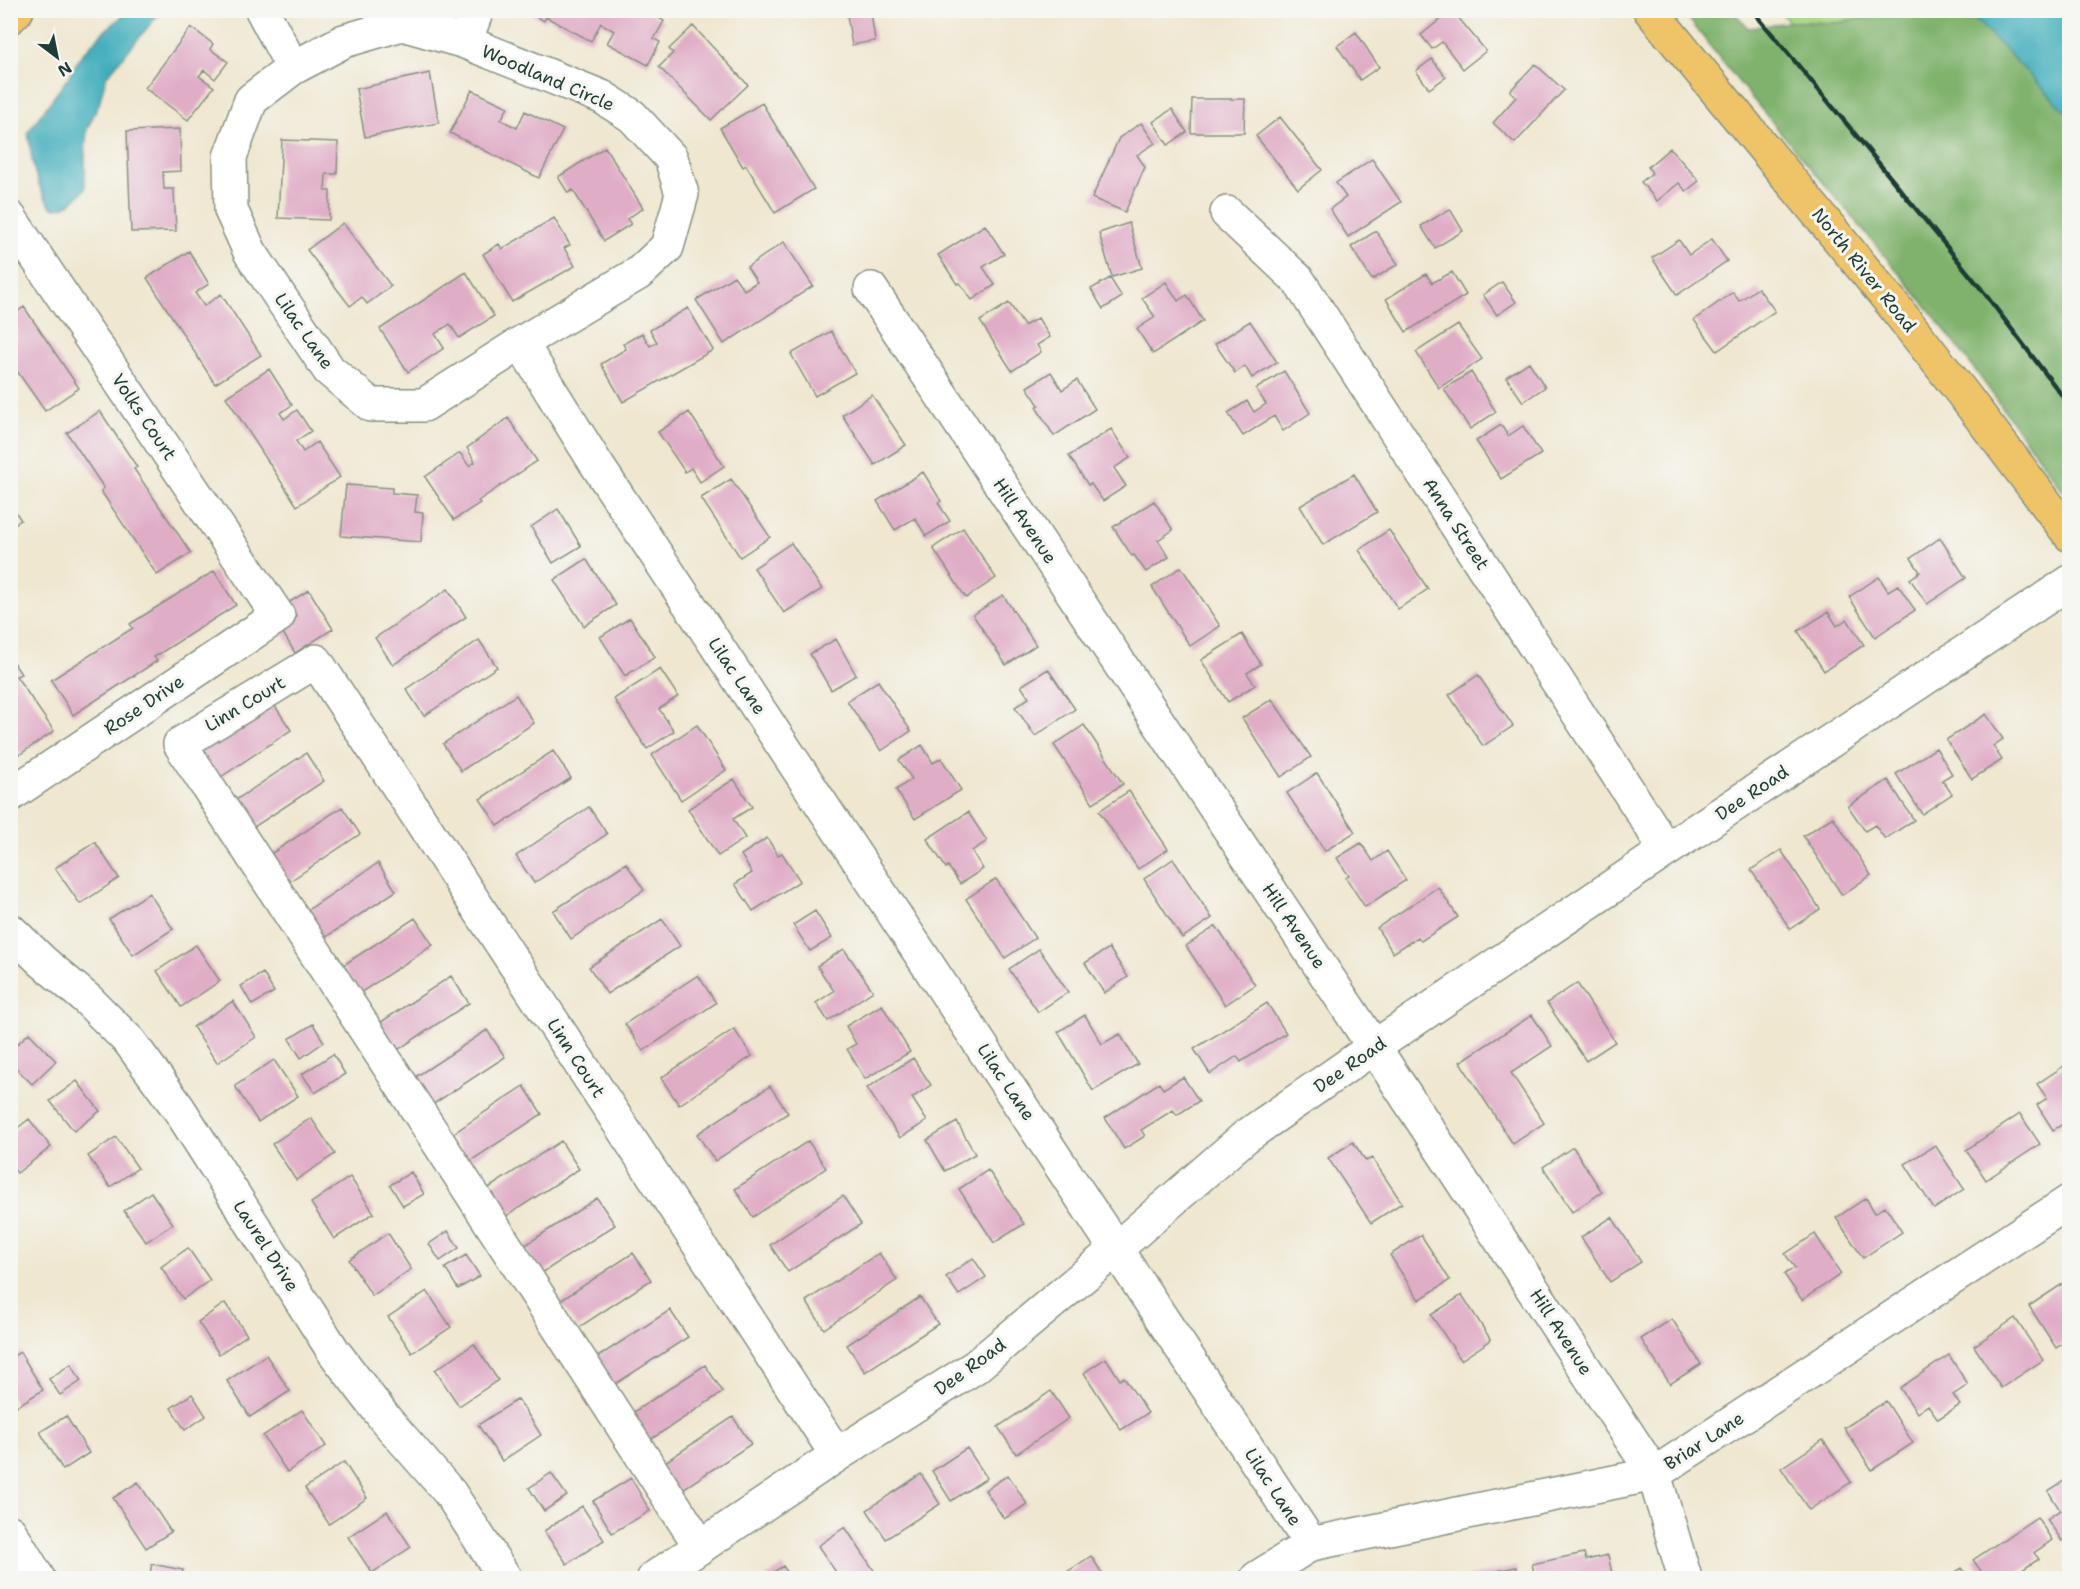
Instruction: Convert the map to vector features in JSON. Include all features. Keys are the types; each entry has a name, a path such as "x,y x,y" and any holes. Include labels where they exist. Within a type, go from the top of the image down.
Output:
{"main road":[{"path":"10,17 17,10"},
{"name":"North River Road","path":"1650,10 1897,311 2070,535"}],"street":[{"path":"262,10 293,68"},
{"path":"465,42 477,10"},
{"name":"Woodland Circle","path":"293,68 344,41 402,24 465,42 602,97 632,116 671,158 682,194 667,247 639,273 520,343"},
{"name":"Lilac Lane","path":"293,68 251,100 230,157 231,210 250,252 329,370 370,405 424,405 520,343 602,472 1311,1544"},
{"name":"Anna Street","path":"1227,213 1298,280 1632,796 1665,851"},
{"name":"Volks Court","path":"10,218 278,616"},
{"name":"Hill Avenue","path":"871,289 1654,1474 1685,1578"},
{"name":"Dee Road","path":"654,1578 837,1455 975,1367 1245,1137 1665,851 2070,582"},
{"name":"Rose Drive","path":"10,795 278,616"},
{"name":"Linn Court","path":"701,1547 180,744 316,661 837,1455"},
{"name":"Laurel Drive","path":"10,930 88,1000 130,1042 179,1109 334,1352 386,1420 450,1493 505,1578"},
{"name":"Briar Lane","path":"1257,1578 1311,1544 1654,1474 2070,1201"}],"green space":[{"path":"1683,11 1733,11 1748,28 1789,22 1838,23 1894,11 1968,11 2069,115 2069,498 1937,320"},
{"path":"1780,11 1894,11 1838,23 1789,22"}],"water":[{"path":"129,11 165,11 158,15 106,77 99,104 87,129 85,189 67,205 52,208 38,181 28,132 68,78 80,57 103,32"},
{"path":"1968,11 2069,11 2069,115 1976,20"}],"building":[{"path":"524,10 645,10 664,21 654,39 660,42 648,65 607,43 614,31 601,23 591,41 546,17 544,21"},
{"path":"1452,10 1486,51 1463,69 1442,42 1432,49 1421,35"},
{"path":"871,12 875,41 852,45 847,15"},
{"path":"693,26 748,85 711,120 659,67 673,53 669,49"},
{"path":"191,27 213,44 210,49 228,62 215,79 204,70 199,76 214,87 188,120 145,88"},
{"path":"1356,32 1379,67 1360,80 1337,46"},
{"path":"1432,59 1446,77 1429,89 1416,71"},
{"path":"1535,64 1564,90 1515,143 1493,123 1516,97 1510,91"},
{"path":"430,73 439,123 365,137 356,89"},
{"path":"472,90 508,107 501,120 517,128 525,111 563,130 539,178 450,133"},
{"path":"1192,99 1245,99 1244,133 1191,133"},
{"path":"762,103 814,189 775,213 746,165 743,167 720,128"},
{"path":"1172,109 1187,132 1168,145 1153,122"},
{"path":"1280,117 1322,170 1298,189 1256,136"},
{"path":"1141,123 1155,143 1137,155 1145,167 1125,212 1092,198 1119,138"},
{"path":"180,129 181,171 163,172 164,189 174,189 176,231 131,232 127,131"},
{"path":"282,140 338,142 337,174 326,174 325,191 330,191 329,220 278,218"},
{"path":"605,147 643,208 627,219 631,224 604,241 573,190 568,193 558,177"},
{"path":"1670,148 1699,181 1686,191 1679,183 1657,201 1641,182 1652,173 1648,167"},
{"path":"1372,159 1401,202 1348,237 1330,209 1346,197 1336,183"},
{"path":"1450,209 1463,231 1435,248 1421,226"},
{"path":"554,218 570,245 564,248 575,266 512,302 483,254 499,244 502,249"},
{"path":"343,223 391,286 367,304 362,297 350,306 307,250"},
{"path":"1129,223 1142,268 1112,277 1099,233"},
{"path":"985,225 1004,254 983,267 995,285 972,300 960,283 957,284 938,255"},
{"path":"1376,231 1398,264 1372,280 1351,247"},
{"path":"1712,239 1727,261 1677,295 1652,258 1679,240 1689,255"},
{"path":"784,242 813,286 724,344 696,300 734,276 744,290 757,282 747,267"},
{"path":"189,251 209,284 195,293 204,306 221,294 261,355 215,384 147,278"},
{"path":"466,272 494,316 459,338 450,324 435,334 444,348 408,372 380,329"},
{"path":"1452,272 1466,295 1406,332 1386,299 1426,274 1432,283"},
{"path":"1110,278 1122,297 1103,309 1091,289"},
{"path":"1166,282 1178,301 1187,295 1203,321 1153,354 1137,329 1155,317 1142,298"},
{"path":"1502,282 1516,302 1497,315 1483,295"},
{"path":"1758,288 1775,311 1717,351 1694,320 1733,292 1739,301"},
{"path":"1009,303 1024,326 1038,318 1050,337 1037,345 1041,352 1012,371 980,321"},
{"path":"24,307 79,388 45,411 10,361 10,317"},
{"path":"688,308 713,350 623,402 601,364 626,349 623,344 642,333 650,346 657,342 650,330"},
{"path":"1250,321 1277,362 1252,378 1245,366 1235,373 1215,344"},
{"path":"1458,325 1482,359 1439,388 1416,352"},
{"path":"831,331 855,373 815,396 791,354"},
{"path":"1529,362 1545,387 1523,402 1506,377"},
{"path":"269,369 292,405 280,413 284,419 297,410 311,431 296,441 303,452 317,442 340,477 297,506 226,397"},
{"path":"1284,371 1310,413 1283,431 1274,416 1243,436 1228,413 1247,401 1254,412 1266,404 1256,389"},
{"path":"1051,372 1062,390 1077,380 1095,409 1054,436 1036,407 1039,405 1027,387"},
{"path":"1471,372 1496,412 1470,429 1444,389"},
{"path":"872,395 906,445 875,465 842,415"},
{"path":"100,411 137,467 134,469 191,553 157,575 101,491 104,488 67,433"},
{"path":"689,412 724,466 700,482 691,468 685,472 658,432"},
{"path":"508,418 537,461 454,520 425,477 460,453 469,466 475,462 467,448"},
{"path":"1501,425 1508,436 1523,426 1541,454 1501,479 1476,441"},
{"path":"1111,429 1130,458 1114,468 1126,486 1103,501 1091,484 1088,485 1069,456"},
{"path":"923,472 941,501 938,503 950,521 926,536 915,518 895,530 877,501"},
{"path":"1354,474 1377,512 1323,545 1300,506"},
{"path":"731,479 770,537 740,557 701,498"},
{"path":"346,485 392,488 392,493 417,495 415,512 423,513 421,542 341,536"},
{"path":"1154,501 1173,530 1158,540 1169,557 1146,572 1134,555 1132,556 1113,527"},
{"path":"10,504 21,520 10,527"},
{"path":"558,509 581,546 553,563 531,527"},
{"path":"963,528 996,578 966,598 933,548"},
{"path":"1389,530 1428,589 1398,609 1359,550"},
{"path":"1940,538 1966,578 1927,604 1910,579 1920,572 1911,558"},
{"path":"791,543 822,589 784,613 754,568"},
{"path":"586,559 616,605 584,626 554,580"},
{"path":"1181,567 1220,626 1190,646 1152,587"},
{"path":"214,571 236,605 154,657 157,661 73,715 51,680 133,628 130,624"},
{"path":"1879,577 1888,591 1898,585 1915,610 1875,637 1849,597"},
{"path":"448,589 466,617 393,665 375,638"},
{"path":"309,590 333,629 295,653 280,628 297,617 288,603"},
{"path":"1003,595 1036,645 1006,665 973,615"},
{"path":"1828,612 1837,626 1847,619 1864,645 1824,671 1798,631"},
{"path":"630,618 655,657 625,676 600,637"},
{"path":"1242,634 1261,664 1247,673 1255,685 1228,702 1201,660"},
{"path":"836,639 856,675 831,690 810,654"},
{"path":"479,640 497,667 424,716 406,689"},
{"path":"10,658 21,674 16,676 54,731 19,755 10,742"},
{"path":"660,669 678,696 659,709 674,731 647,749 614,699"},
{"path":"1048,669 1075,709 1035,736 1015,707 1029,698 1021,686"},
{"path":"1478,675 1513,726 1483,746 1449,695"},
{"path":"878,681 911,731 881,751 847,701"},
{"path":"516,695 534,723 461,771 443,744"},
{"path":"1272,699 1311,757 1281,777 1242,718"},
{"path":"273,703 291,730 218,779 200,751"},
{"path":"1986,714 2003,739 1993,746 2002,760 1972,779 1946,740"},
{"path":"697,725 726,770 681,800 652,755"},
{"path":"1084,725 1123,784 1093,803 1054,745"},
{"path":"922,745 933,763 941,758 961,790 915,819 896,790 912,779 899,760"},
{"path":"1936,748 1952,774 1942,780 1952,794 1922,814 1896,774"},
{"path":"553,751 571,778 498,826 480,799"},
{"path":"306,753 324,781 251,829 233,802"},
{"path":"1317,773 1355,832 1325,851 1287,793"},
{"path":"734,779 752,807 733,819 745,838 718,856 688,809"},
{"path":"1888,780 1914,820 1885,839 1875,825 1865,831 1848,806"},
{"path":"1129,791 1168,849 1138,869 1099,811"},
{"path":"342,807 360,834 287,883 269,855"},
{"path":"589,807 607,834 534,883 516,856"},
{"path":"968,812 987,841 972,851 983,869 960,884 948,866 946,868 927,839"},
{"path":"1833,817 1871,875 1842,895 1803,836"},
{"path":"767,838 778,855 782,853 800,881 753,911 735,884 752,873 741,855"},
{"path":"95,842 119,878 80,904 55,868"},
{"path":"1361,843 1373,861 1387,851 1406,880 1365,907 1346,878 1349,876 1337,858"},
{"path":"1781,850 1820,909 1790,929 1751,870"},
{"path":"1173,859 1212,918 1182,938 1144,879"},
{"path":"378,863 396,891 323,939 305,912"},
{"path":"626,863 644,890 571,939 553,911"},
{"path":"996,879 1035,938 1005,958 966,899"},
{"path":"1438,887 1458,917 1421,941 1418,937 1393,953 1377,928"},
{"path":"149,893 173,929 133,955 109,919"},
{"path":"815,911 832,938 810,951 793,925"},
{"path":"415,918 433,945 360,993 342,966"},
{"path":"662,919 680,946 607,994 589,967"},
{"path":"1216,926 1255,985 1225,1005 1186,946"},
{"path":"196,945 220,981 181,1007 157,971"},
{"path":"1109,948 1128,977 1104,993 1085,963"},
{"path":"844,949 873,991 828,1021 816,1003 834,991 817,966"},
{"path":"1039,949 1068,992 1038,1012 1009,969"},
{"path":"263,973 274,992 252,1005 241,986"},
{"path":"698,975 716,1003 643,1051 625,1024"},
{"path":"451,976 469,1003 396,1051 378,1024"},
{"path":"1577,983 1615,1042 1586,1061 1547,1003"},
{"path":"233,1001 256,1037 217,1063 193,1027"},
{"path":"1267,1003 1286,1033 1241,1062 1237,1056 1210,1074 1194,1049"},
{"path":"882,1005 910,1052 865,1079 847,1049 856,1044 846,1026"},
{"path":"1085,1015 1102,1044 1120,1034 1138,1064 1093,1091 1058,1032"},
{"path":"1532,1015 1552,1046 1511,1073 1544,1123 1513,1144 1460,1062"},
{"path":"313,1024 324,1042 301,1058 289,1039"},
{"path":"734,1029 752,1056 679,1105 661,1078"},
{"path":"487,1030 505,1057 432,1105 414,1078"},
{"path":"29,1033 56,1061 32,1084 10,1062 10,1051"},
{"path":"333,1054 345,1074 315,1093 302,1074"},
{"path":"913,1058 931,1085 912,1098 927,1121 900,1138 867,1088"},
{"path":"274,1060 298,1096 258,1122 235,1086"},
{"path":"2067,1064 2070,1068 2070,1120 2053,1130 2037,1105 2047,1098 2037,1084"},
{"path":"1183,1077 1199,1101 1177,1115 1173,1110 1141,1130 1145,1136 1124,1149 1105,1118 1159,1083 1163,1089"},
{"path":"77,1081 100,1111 74,1131 50,1101"},
{"path":"524,1086 542,1114 469,1162 451,1135"},
{"path":"770,1086 788,1113 715,1161 697,1134"},
{"path":"2020,1114 2040,1144 1986,1180 1966,1150"},
{"path":"311,1118 335,1154 296,1180 272,1144"},
{"path":"29,1119 51,1147 17,1173 10,1165 10,1134"},
{"path":"957,1122 975,1154 945,1171 927,1140"},
{"path":"116,1137 138,1168 110,1187 88,1156"},
{"path":"561,1141 579,1169 505,1217 487,1189"},
{"path":"808,1141 826,1168 753,1217 735,1189"},
{"path":"1353,1142 1366,1161 1372,1158 1402,1203 1371,1223 1328,1158"},
{"path":"1935,1145 1964,1189 1934,1209 1905,1164"},
{"path":"1573,1147 1602,1192 1572,1212 1543,1167"},
{"path":"988,1170 1024,1224 994,1243 959,1189"},
{"path":"411,1172 424,1194 403,1206 390,1185"},
{"path":"350,1177 374,1213 334,1239 311,1203"},
{"path":"151,1192 173,1224 146,1242 124,1211"},
{"path":"843,1196 861,1224 788,1272 770,1245"},
{"path":"597,1198 615,1225 542,1273 524,1246"},
{"path":"1866,1198 1875,1213 1885,1206 1902,1232 1863,1258 1836,1218"},
{"path":"1612,1217 1641,1262 1610,1282 1581,1237"},
{"path":"448,1231 459,1248 440,1261 429,1244"},
{"path":"388,1233 411,1269 372,1296 349,1260"},
{"path":"1815,1234 1841,1274 1802,1300 1784,1274 1795,1268 1785,1254"},
{"path":"1421,1235 1450,1280 1419,1300 1390,1255"},
{"path":"188,1248 210,1280 183,1299 161,1267"},
{"path":"633,1253 651,1280 578,1328 560,1301"},
{"path":"879,1253 897,1280 824,1329 806,1301"},
{"path":"466,1255 480,1276 458,1289 445,1268"},
{"path":"973,1258 986,1277 959,1295 946,1277"},
{"path":"2070,1279 2070,1339 2056,1348 2029,1306"},
{"path":"427,1291 451,1327 412,1353 388,1317"},
{"path":"1462,1295 1491,1340 1461,1360 1431,1315"},
{"path":"920,1297 938,1324 865,1372 847,1345"},
{"path":"225,1303 247,1335 219,1354 198,1322"},
{"path":"670,1310 688,1337 614,1385 596,1358"},
{"path":"2015,1318 2043,1360 2001,1388 1974,1346"},
{"path":"1672,1319 1701,1364 1670,1384 1641,1339"},
{"path":"474,1344 498,1380 459,1406 435,1370"},
{"path":"20,1352 43,1390 17,1406 10,1395 10,1358"},
{"path":"266,1355 290,1391 250,1417 227,1381"},
{"path":"1949,1355 1968,1385 1953,1395 1960,1405 1938,1419 1928,1405 1917,1413 1900,1388"},
{"path":"1106,1358 1120,1380 1124,1377 1148,1413 1121,1430 1084,1373"},
{"path":"71,1364 81,1381 60,1395 49,1379"},
{"path":"705,1365 723,1392 650,1440 632,1413"},
{"path":"1051,1391 1069,1418 1016,1454 998,1427"},
{"path":"192,1394 206,1416 185,1430 171,1408"},
{"path":"518,1399 541,1435 502,1461 478,1425"},
{"path":"1886,1401 1913,1443 1872,1470 1844,1428"},
{"path":"302,1410 326,1446 287,1472 263,1436"},
{"path":"66,1416 89,1453 63,1470 40,1432"},
{"path":"733,1417 751,1444 677,1493 659,1466"},
{"path":"1823,1440 1851,1482 1809,1510 1781,1468"},
{"path":"967,1448 987,1478 951,1501 932,1471"},
{"path":"344,1462 367,1498 329,1524 305,1488"},
{"path":"551,1473 567,1496 544,1511 529,1488"},
{"path":"921,1474 940,1504 886,1539 867,1510"},
{"path":"1008,1475 1027,1504 1004,1519 985,1490"},
{"path":"2070,1477 2070,1536 2062,1541 2047,1519 2060,1510 2048,1491"},
{"path":"631,1478 650,1511 612,1533 593,1501"},
{"path":"138,1482 171,1532 146,1548 113,1498"},
{"path":"582,1506 604,1540 567,1564 544,1531"},
{"path":"387,1511 411,1547 372,1573 348,1537"},
{"path":"2037,1517 2052,1540 2034,1553 2039,1559 2010,1578 1986,1578 1973,1560"},
{"path":"845,1527 879,1578 840,1578 818,1546"},
{"path":"1584,1553 1586,1560 1608,1555 1613,1578 1535,1578 1532,1564"},
{"path":"1091,1556 1105,1578 1058,1578"},
{"path":"152,1564 183,1570 181,1578 149,1578"},
{"path":"783,1566 791,1578 764,1578"},
{"path":"1516,1567 1518,1578 1466,1578 1466,1577"},
{"path":"1962,1568 1968,1578 1946,1578"}],"railway":[{"path":"1752,10 1982,290 2070,406"}]}
